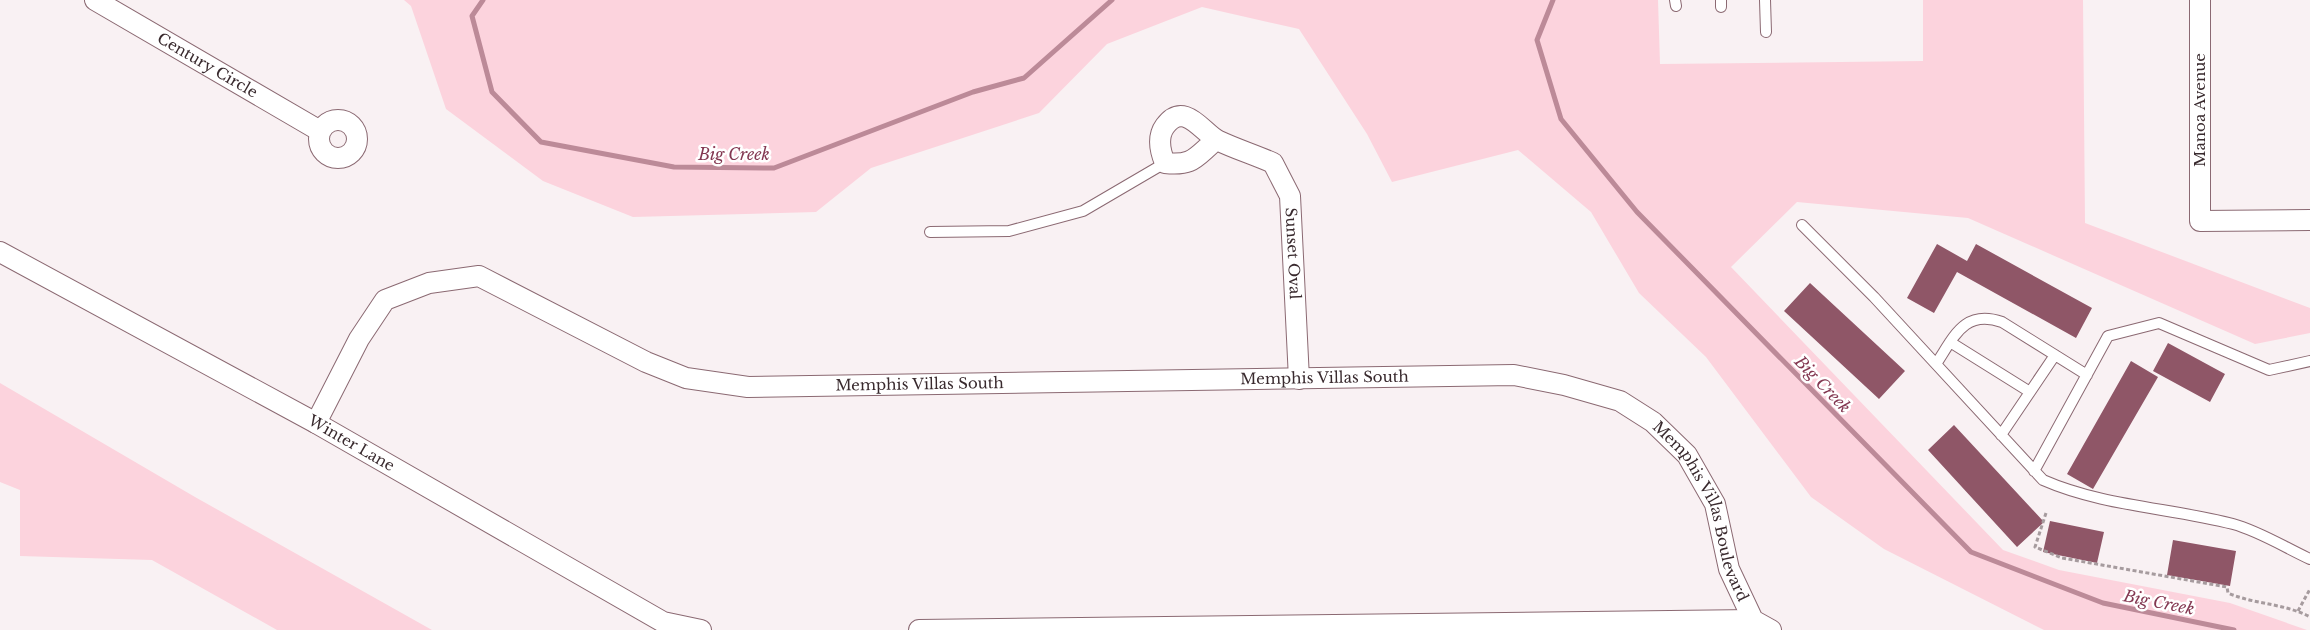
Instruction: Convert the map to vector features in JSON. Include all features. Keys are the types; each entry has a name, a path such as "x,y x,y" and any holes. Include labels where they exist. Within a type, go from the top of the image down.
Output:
{"street":[{"name":"Century Circle","path":"94,0 320,131"},
{"name":"Manoa Avenue","path":"2200,0 2200,221 2310,220"},
{"name":"Sunset Oval","path":"1165,162 1160,151 1162,130 1169,120 1179,117 1190,119 1203,127 1216,140 1273,163 1290,196 1299,378"},
{"path":"1165,162 1177,164 1194,161 1216,140"},
{"name":"Winter Lane","path":"0,252 316,423 664,622 701,630"},
{"name":"Memphis Villas South","path":"316,423 359,339 385,300 429,283 479,276 646,362 686,378 748,387 1514,375 1564,385 1620,400"},
{"name":"Memphis Villas Boulevard","path":"1620,400 1653,422 1687,455 1715,504 1729,569 1753,620 1771,630"},
{"path":"919,630 1753,620"}],"lane":[{"path":"1765,0 1766,32"},
{"path":"930,232 1009,231 1083,211 1165,162"},
{"path":"1802,225 1874,297 2043,480 2060,488 2235,525 2310,560"},
{"path":"1936,364 1961,326 1971,320 1988,317 2002,322 2087,375"},
{"path":"2034,471 2108,336 2159,323 2269,370 2310,361"},
{"path":"1950,342 2030,392"},
{"path":"2001,435 2055,355"}],"path":[{"path":"2046,513 2035,548 2062,558 2227,587 2228,593 2253,603 2298,611 2310,617"},
{"path":"2298,611 2310,589"}],"shaded area":[{"path":"404,0 1658,0 1660,64 1923,61 1923,0 2083,0 2085,223 2310,308 2310,333 2255,344 1968,218 1797,202 1731,267 2003,550 2059,570 2230,603 2307,630 2044,630 1884,549 1811,497 1706,357 1639,293 1591,212 1518,150 1392,182 1367,134 1299,29 1202,7 1107,44 1039,113 871,168 816,212 633,217 543,181 446,109 411,6"},
{"path":"0,383 195,497 432,630 277,630 152,560 20,556 20,490 0,482"}],"building":[{"path":"1937,244 1967,261 1976,244 2092,308 2076,338 1957,272 1934,313 1907,298"},
{"path":"1810,283 1905,371 1879,399 1784,311"},
{"path":"2168,343 2225,374 2210,402 2153,371"},
{"path":"2131,361 2158,377 2093,489 2067,474"},
{"path":"1954,425 2044,522 2017,547 1928,450"},
{"path":"2050,521 2104,532 2097,563 2043,552"},
{"path":"2173,540 2236,551 2230,586 2167,575"}],"waterway":[{"name":"Big Creek","path":"483,0 472,16 492,92 541,142 674,167 774,168 973,92 1024,78 1112,0"},
{"name":"Big Creek","path":"1553,0 1537,40 1561,119 1637,212 1971,552 2103,603 2234,630"}]}
